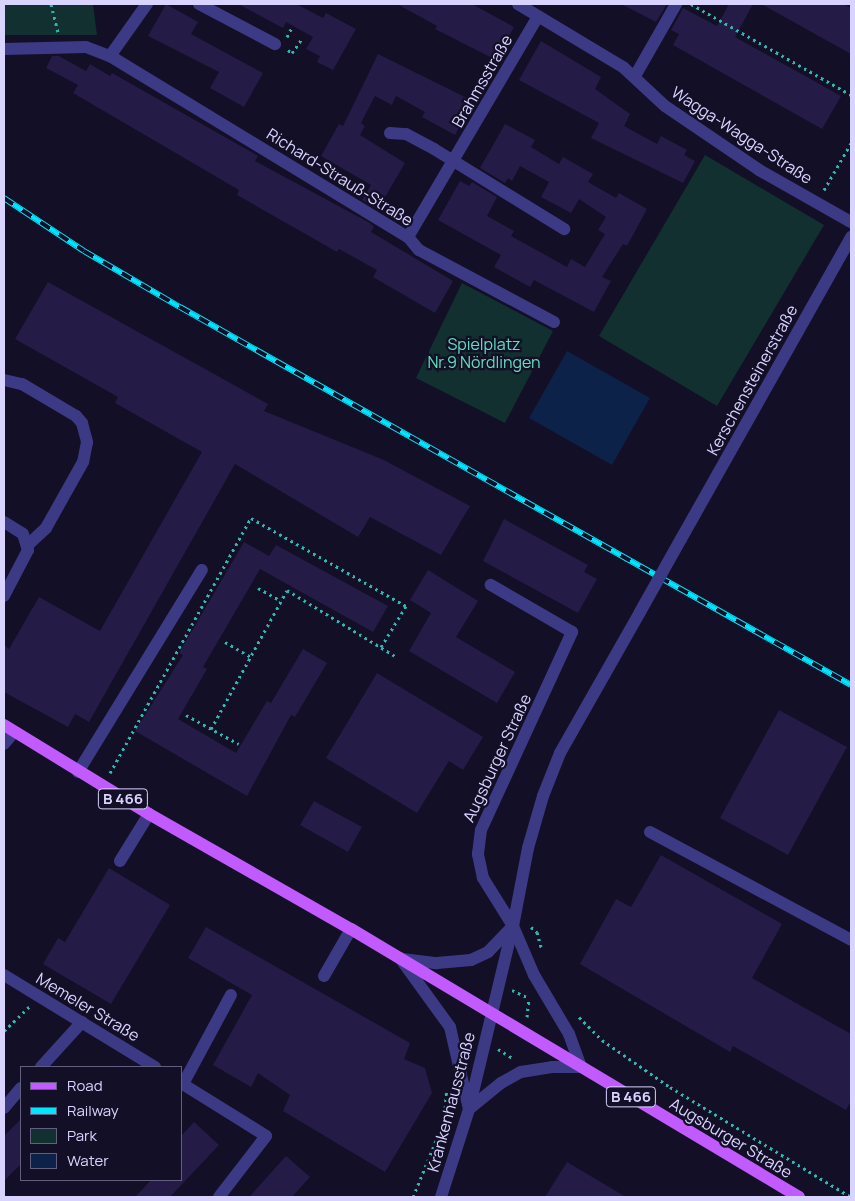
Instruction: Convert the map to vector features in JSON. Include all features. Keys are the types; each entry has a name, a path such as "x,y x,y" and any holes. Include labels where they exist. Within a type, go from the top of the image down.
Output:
{"main road":[{"name":"Augsburger Straße","path":"9,729 149,814 400,958 492,1015 799,1197"}],"street":[{"path":"110,56 147,4"},
{"path":"199,4 275,44"},
{"name":"Wagga-Wagga-Straße","path":"518,4 635,76 665,106 759,170 851,222"},
{"path":"635,76 676,4"},
{"name":"Brahmsstraße","path":"408,238 538,16"},
{"name":"Richard-Strauß-Straße","path":"4,49 59,46 86,47 110,56 408,238 418,250 554,322"},
{"path":"390,132 406,134 434,149 564,228"},
{"path":"428,160 434,149"},
{"name":"Kerschensteinerstraße","path":"515,912 528,848 551,772 851,237"},
{"path":"4,380 22,384 76,416 82,423 87,442 83,462 46,528 28,545 24,561 4,596"},
{"path":"4,522 24,534 28,545"},
{"path":"78,772 202,570"},
{"name":"Augsburger Straße","path":"491,585 572,632 478,840 483,878 513,926"},
{"path":"4,744 9,729"},
{"path":"120,862 149,814"},
{"path":"650,832 851,940"},
{"path":"492,1015 515,912"},
{"path":"400,958 437,963 471,960 488,952 513,926"},
{"path":"400,958 450,1026 469,1109 502,1083 521,1072 552,1067 581,1067 570,1034 534,975 513,926"},
{"path":"324,976 351,929"},
{"name":"Memeler Straße","path":"4,974 153,1066"},
{"path":"219,1197 266,1136 182,1084 231,995"},
{"name":"Krankenhausstraße","path":"441,1197 469,1109 492,1015"},
{"path":"41,1066 82,1022"},
{"path":"4,1108 20,1089"}],"path":[{"path":"51,4 59,46"},
{"path":"691,4 851,95"},
{"path":"816,203 851,144"},
{"path":"102,786 251,518 406,606 381,647"},
{"path":"258,588 281,601"},
{"path":"211,729 287,590 395,656"},
{"path":"225,642 251,657"},
{"path":"186,715 239,744"},
{"path":"515,912 536,932 543,955"},
{"path":"4,1031 40,997"},
{"path":"576,1014 602,1040 670,1087 851,1197"},
{"path":"521,1072 514,1059 523,1033"},
{"path":"412,1197 444,1121 448,1079"}],"green space":[{"path":"4,4 93,4 97,35 4,35"},
{"path":"705,155 824,225 717,406 599,336"},
{"name":"Spielplatz Nr.9 Nördlingen","path":"462,283 553,331 505,423 416,378"}],"water":[{"path":"567,351 650,398 612,465 529,418"}],"building":[{"path":"166,4 198,22 191,34 263,73 244,107 210,88 219,72 148,36"},
{"path":"238,4 296,4 323,18 326,13 356,29 333,70 317,62 320,56 306,49 313,37 286,22 283,28"},
{"path":"397,4 472,4 514,27 496,60 435,29 437,26"},
{"path":"621,4 667,4 656,22"},
{"path":"729,4 753,4 735,37 841,96 822,129 673,45 679,34 671,30 683,8 717,26"},
{"path":"761,4 843,4 851,8 851,54"},
{"path":"541,41 601,77 595,89 630,114 624,126 657,144 661,136 687,150 684,155 695,161 683,183 591,138 599,123 519,80"},
{"path":"378,54 473,101 455,135 422,117 425,112 396,96 392,105 375,96 361,123 365,126 360,135 405,163 378,209 362,200 371,185 321,156 339,124 343,126"},
{"path":"52,56 59,56 86,71 90,64 110,76 112,73 258,156 255,161 370,223 374,227 371,232 453,281 435,313 373,277 377,270 339,249 337,252 237,195 239,190 73,93 78,85 46,68"},
{"path":"505,124 535,140 531,147 559,164 563,157 593,174 588,182 616,198 619,193 647,209 627,246 623,244 602,277 611,281 594,312 534,280 530,287 494,267 501,255 438,220 460,181 469,186 472,182 497,197 487,216 514,231 511,236 567,267 571,259 585,267 605,234 598,230 606,217 579,199 571,213 541,197 549,182 520,166 512,181 508,178 505,183 480,168"},
{"path":"48,282 268,404 264,411 384,460 470,506 441,555 370,517 358,537 235,464 89,722 75,714 68,727 4,692 4,645 9,649 39,597 100,631 202,452 115,403 118,397 15,339"},
{"path":"504,519 588,565 584,572 597,579 578,613 483,561"},
{"path":"244,542 269,556 276,545 388,606 373,632 260,569 203,667 207,669 178,719 236,753 267,701 271,703 303,649 327,663 295,717 291,715 247,796 135,731 183,655 179,653"},
{"path":"428,570 478,601 456,637 515,672 497,703 409,651 431,613 410,600"},
{"path":"377,673 483,737 463,770 449,761 417,813 326,758"},
{"path":"779,710 847,747 788,855 720,818"},
{"path":"314,801 362,827 348,852 300,825"},
{"path":"661,855 782,924 752,978 851,1034 851,1101 846,1110 733,1046 730,1052 580,964 616,899 631,907"},
{"path":"109,868 170,905 111,1004 43,964 58,938 65,942"},
{"path":"206,927 410,1043 404,1059 425,1068 432,1093 385,1172 283,1111 290,1095 258,1073 251,1087 213,1065 252,995 188,958"},
{"path":"20,1120 20,1165 4,1181 4,1136"},
{"path":"194,1122 219,1145 170,1197 135,1197 150,1181 182,1181 182,1135"},
{"path":"286,1156 310,1177 292,1197 249,1197"},
{"path":"567,1162 626,1197 545,1197"}],"railway":[{"path":"4,198 84,251 180,307 851,685"}]}
